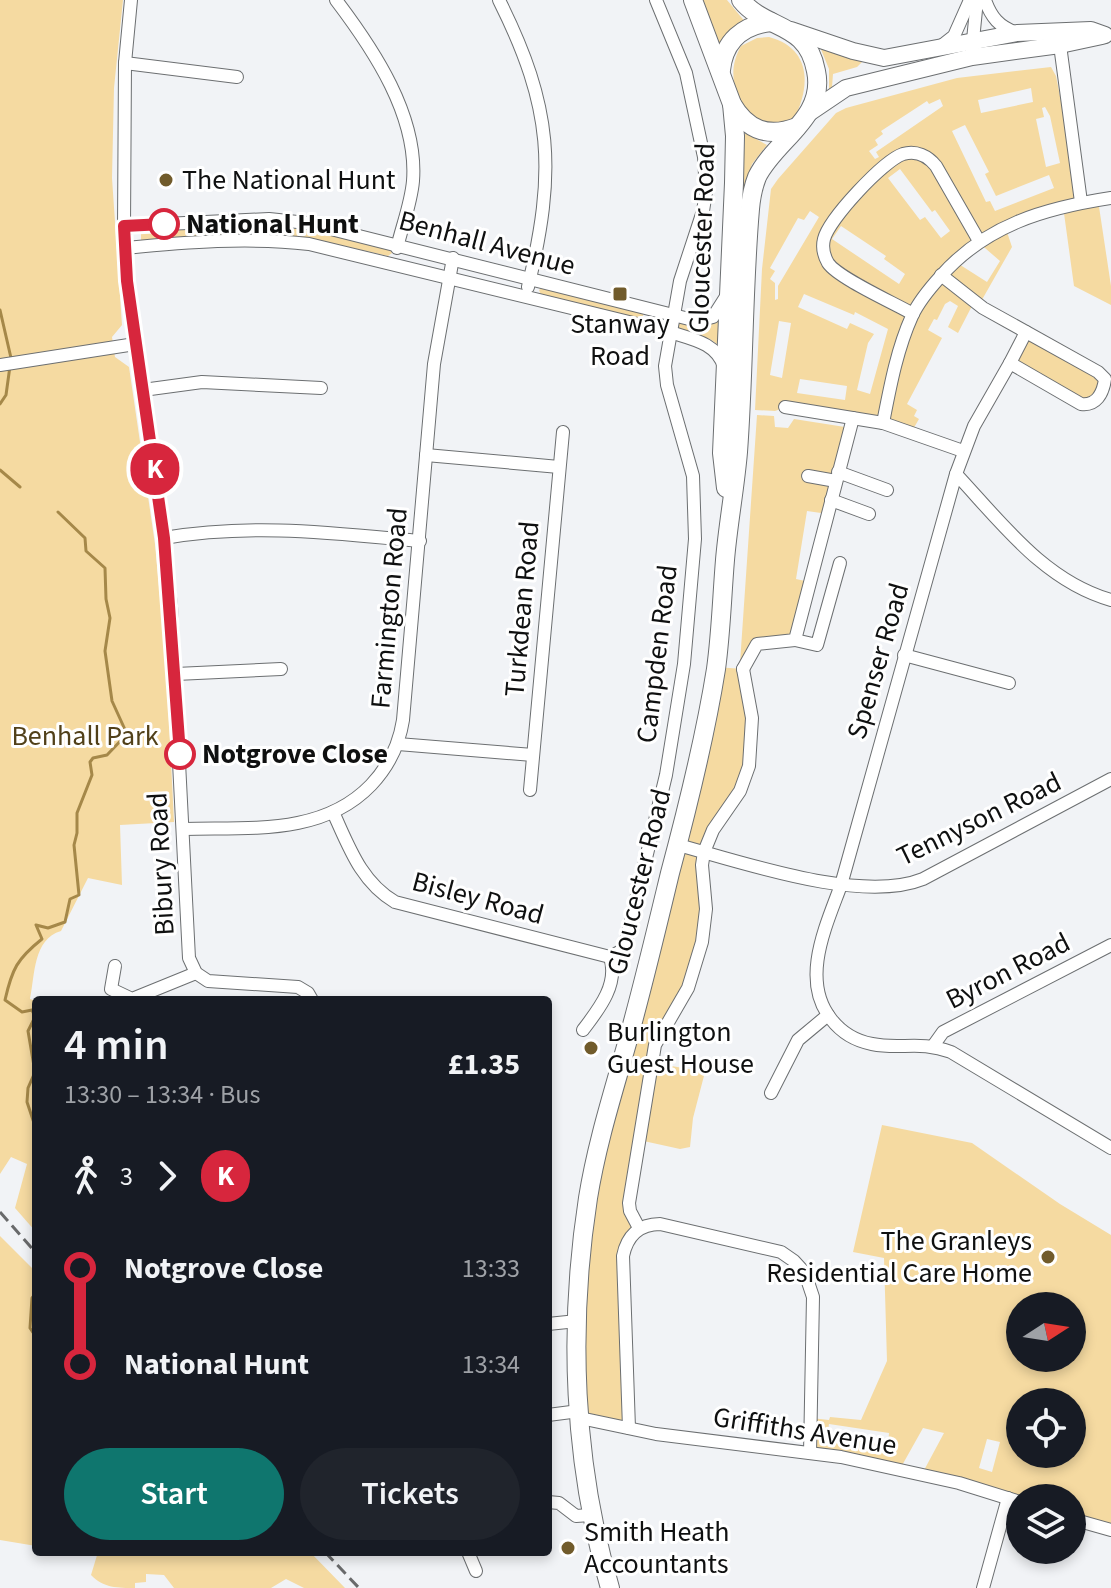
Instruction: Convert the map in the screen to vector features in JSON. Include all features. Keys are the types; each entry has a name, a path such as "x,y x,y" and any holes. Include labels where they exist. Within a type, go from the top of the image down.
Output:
{"highway":[{"path":"693,0 739,117 750,127 763,132 786,131 804,120 816,98 816,69 811,54 789,29 771,22 745,6 741,0"},
{"path":"721,70 726,48 735,36 748,27 771,22"},
{"name":"Gloucester Road","path":"729,519 722,453 735,136 732,104"},
{"name":"Gloucester Road","path":"610,1588 590,1515 580,1415 577,1321 583,1231 594,1164 678,845 716,667 729,519 738,456 751,198 758,176 804,120"}],"main road":[{"path":"789,29 884,58 1017,33 1091,30 1108,35"},
{"path":"804,120 846,88 960,44 1060,45 1108,35"}],"street":[{"name":"Bibury Road","path":"131,0 125,63 124,226 135,344 164,538 176,674 189,958 196,973"},
{"path":"336,0 386,79 409,136 412,185 393,263"},
{"path":"499,0 527,65 541,110 546,144 546,196 525,298"},
{"name":"Campden Road","path":"583,1030 603,1001 614,976 610,957 618,954 626,941 666,775 684,664 695,539 695,496 688,455 667,385 665,357 687,254 703,211 706,183 700,131 686,73 656,0"},
{"path":"960,44 970,0"},
{"path":"960,44 977,0"},
{"path":"985,0 996,21 1017,33"},
{"path":"1060,45 1081,202"},
{"path":"125,63 237,77"},
{"path":"913,314 839,273 826,259 823,247 825,236 848,204 897,157 918,154 936,166 979,241"},
{"path":"883,423 902,341 913,314 941,275 979,241 1031,214 1111,198"},
{"name":"Benhall Avenue","path":"124,226 286,219 398,244 697,321 713,317 728,293"},
{"name":"Benhall Avenue","path":"126,248 267,239 309,244 670,332 710,346 720,354 725,370"},
{"name":"Farmington Road","path":"184,829 292,825 333,812 357,798 377,779 398,744 420,541 434,364 453,258"},
{"path":"941,275 979,305 1098,372 1105,379 1104,387 1096,402 1081,404 1010,363"},
{"name":"Spenser Road","path":"828,1015 817,989 816,970 822,942 841,885 956,474 974,426 1026,332"},
{"path":"0,365 135,344"},
{"path":"143,390 202,382 321,388"},
{"path":"785,407 883,423 963,451"},
{"path":"795,640 853,418"},
{"name":"Turkdean Road","path":"530,790 563,432"},
{"path":"426,455 559,467"},
{"path":"956,474 1043,565 1072,584 1111,600"},
{"path":"808,476 837,476 887,490"},
{"path":"831,500 869,514"},
{"path":"164,538 208,531 268,528 420,541"},
{"path":"639,1228 629,1203 655,1045 683,999 698,961 706,909 702,865 704,852 713,830 734,803 749,766 752,718 743,669 757,644 795,640 817,645 840,563"},
{"path":"904,655 1009,683"},
{"path":"716,667 743,669"},
{"path":"176,674 281,669"},
{"path":"398,744 533,755"},
{"name":"Tennyson Road","path":"678,845 841,885 873,888 912,883 1111,779"},
{"name":"Bisley Road","path":"333,812 362,872 379,891 395,902 610,957"},
{"name":"Byron Road","path":"933,1046 943,1032 1111,945"},
{"path":"115,966 111,989 124,996"},
{"path":"141,996 196,973 214,983 298,987 310,996"},
{"path":"771,1093 798,1040 828,1015 840,1029 864,1042 933,1046 956,1054 1111,1148"},
{"path":"629,1428 623,1256 627,1242 639,1228 660,1224 781,1252 800,1266 809,1281 813,1297 810,1453"},
{"path":"552,1324 577,1321"},
{"name":"Griffiths Avenue","path":"552,1415 580,1415 656,1434 810,1453 908,1471 1006,1498"},
{"path":"552,1502 559,1503 576,1516 590,1515"},
{"path":"983,1588 1006,1523"},
{"path":"1086,1523 1111,1530"},
{"path":"470,1556 476,1571"}],"green space":[{"name":"Benhall Park","path":"0,0 123,0 114,88 112,178 122,325 112,337 115,357 129,367 155,544 166,662 174,822 120,825 122,885 88,878 61,931 52,935 40,950 30,999 32,1227 15,1208 27,1164 11,1157 0,1174"},
{"path":"700,0 727,0 746,23 720,50"},
{"path":"769,37 793,50 800,59 805,81 794,119 769,126 747,115 736,89 733,72 741,46 757,38"},
{"path":"820,47 863,61 857,67 833,74 829,89 829,69"},
{"path":"1051,67 1056,76 1081,202 1098,200 1111,305 1074,286 1063,206 1005,226 1012,247 979,305 974,302 958,333 948,327 958,306 950,301 945,304 937,320 934,319 928,330 942,338 907,404 917,410 914,416 919,419 912,431 786,407 775,411 755,410 762,269 771,189 836,113 957,78","holes":["1031,88 1033,102 981,113 978,100","940,99 943,106 876,152 879,157 875,159 869,151 878,145 875,140 883,134 881,131 927,101 929,104","1045,107 1050,116 1060,163 1046,167 1036,119 1044,117 1042,108","965,125 989,172 985,174 996,196 1049,175 1054,188 995,211 990,201 986,202 952,131","900,169 950,231 941,238 925,217 920,220 888,178","810,211 819,217 778,286 778,299 775,300 775,283 770,279 775,271 770,268 798,218 804,220","841,226 886,256 884,259 905,274 899,284 832,239","978,242 1000,261 987,282 954,261","804,294 854,315 855,312 888,329 870,394 857,390 868,343 874,334 850,323 847,329 798,307","779,321 791,323 782,378 770,375","800,379 847,386 845,400 797,393"]},
{"path":"745,133 767,145 752,164 745,186 729,457"},
{"path":"258,225 305,230 391,248 392,253 388,256 304,237 258,232 141,241 141,232"},
{"path":"543,287 644,312 642,320 541,295 539,290"},
{"path":"722,315 721,347 710,339 679,329 678,324 682,322"},
{"path":"1026,332 1103,376 1092,404 1010,363"},
{"path":"757,415 774,416 775,427 788,428 794,419 845,427 826,508 821,513 807,511 796,579 805,581 790,639 754,638 740,663"},
{"path":"716,667 743,669 749,766 708,840 705,923 655,1063 705,1072 693,1118 690,1147 680,1149 639,1140 629,1203 639,1228 627,1242 629,1428 580,1418 580,1264"},
{"path":"882,1125 972,1143 1111,1235 1111,1530 1086,1523 1086,1484 1006,1484 1006,1495 922,1474 944,1433 923,1428 900,1469 810,1453 811,1418 861,1420 887,1361 884,1258 853,1252","holes":["829,1424 889,1433 888,1445 827,1436","987,1439 1000,1442 992,1472 979,1468"]},
{"path":"0,1236 32,1268 32,1545 0,1540"},
{"path":"97,1556 314,1556 345,1588 304,1588 286,1579 271,1588 174,1588 164,1575 146,1574 146,1582 135,1583 135,1588 106,1585 91,1575"}],"waterway":[{"path":"0,310 11,358"},
{"path":"0,404 6,395 10,366"},
{"path":"0,470 20,487"},
{"path":"32,1010 22,1012 5,1000 10,980 17,965 42,939 36,925 48,928 65,922 70,899 79,895 74,845 77,813 92,775 90,762 93,758 107,755 127,734 112,701 105,651 110,618 105,568 86,551 85,538 58,512"},
{"path":"32,1023 28,1031 32,1054"},
{"path":"32,1079 27,1102 32,1117"},
{"path":"32,1298 32,1331"}],"railway":[{"path":"0,1212 32,1248"},
{"path":"329,1556 359,1588"}],"bus line":[{"name":"K","path":"164,224 124,226 135,344 164,538 180,754"}],"place":[{"name":"The National Hunt","path":"166,180"},
{"name":"National Hunt","path":"164,224"},
{"name":"Stanway Road","path":"620,294"},
{"name":"Notgrove Close","path":"180,754"},
{"name":"Burlington Guest House","path":"591,1048"},
{"name":"The Granleys Residential Care Home","path":"1048,1257"},
{"name":"Smith Heath Accountants","path":"568,1548"}]}
